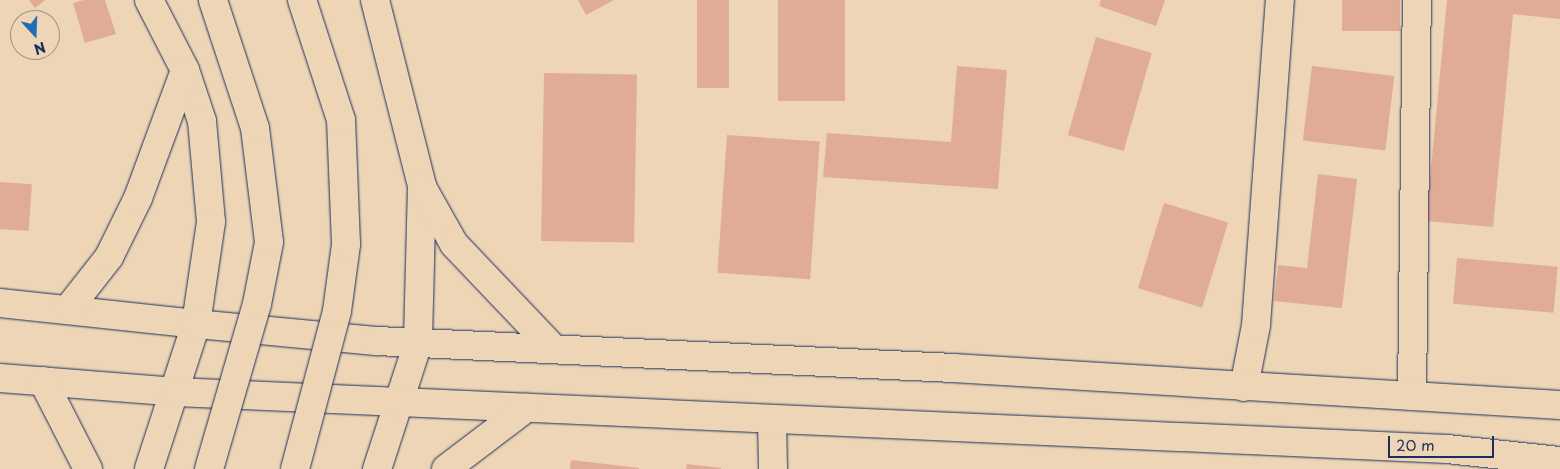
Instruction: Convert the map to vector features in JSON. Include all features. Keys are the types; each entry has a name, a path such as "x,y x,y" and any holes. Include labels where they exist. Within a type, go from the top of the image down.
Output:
{"main road":[{"path":"149,0 185,70 202,121 211,222 196,324 176,392 149,469"},
{"path":"208,469 257,304 269,242 255,128 213,0"},
{"path":"295,469 337,311 346,244 340,120 302,0"},
{"path":"375,0 422,186 454,244 552,348"},
{"path":"1244,387 1256,325 1280,0"},
{"path":"1412,396 1417,0"},
{"path":"69,308 109,257 134,206 185,70"},
{"path":"377,469 402,402 418,342 422,186"},
{"path":"0,303 69,308 196,324 418,342 1560,405"},
{"path":"0,378 176,392 1447,449 1560,461"},
{"path":"43,381 88,469"},
{"path":"446,469 526,408"},
{"path":"772,420 773,469"}],"building":[{"path":"29,0 45,0 35,8"},
{"path":"84,0 105,0 116,34 85,43 73,3"},
{"path":"578,0 614,0 586,15"},
{"path":"697,0 729,0 729,88 697,88"},
{"path":"778,0 845,0 845,101 778,101"},
{"path":"1101,0 1165,0 1156,26 1099,6"},
{"path":"1342,0 1400,0 1400,31 1342,31"},
{"path":"1447,0 1560,0 1560,19 1513,14 1493,227 1426,221"},
{"path":"1096,37 1152,53 1124,151 1068,135"},
{"path":"957,66 1007,70 998,189 823,177 827,133 951,142"},
{"path":"1312,66 1394,76 1385,151 1303,140"},
{"path":"544,73 637,75 634,243 541,241"},
{"path":"727,135 820,141 810,279 717,273"},
{"path":"1318,174 1357,179 1342,308 1274,301 1278,265 1307,268"},
{"path":"0,182 32,184 29,231 0,229"},
{"path":"1164,203 1228,223 1202,308 1138,288"},
{"path":"1457,258 1558,267 1554,313 1453,304"},
{"path":"571,460 639,468 639,469 570,469"},
{"path":"687,464 721,468 721,469 686,469"}]}
